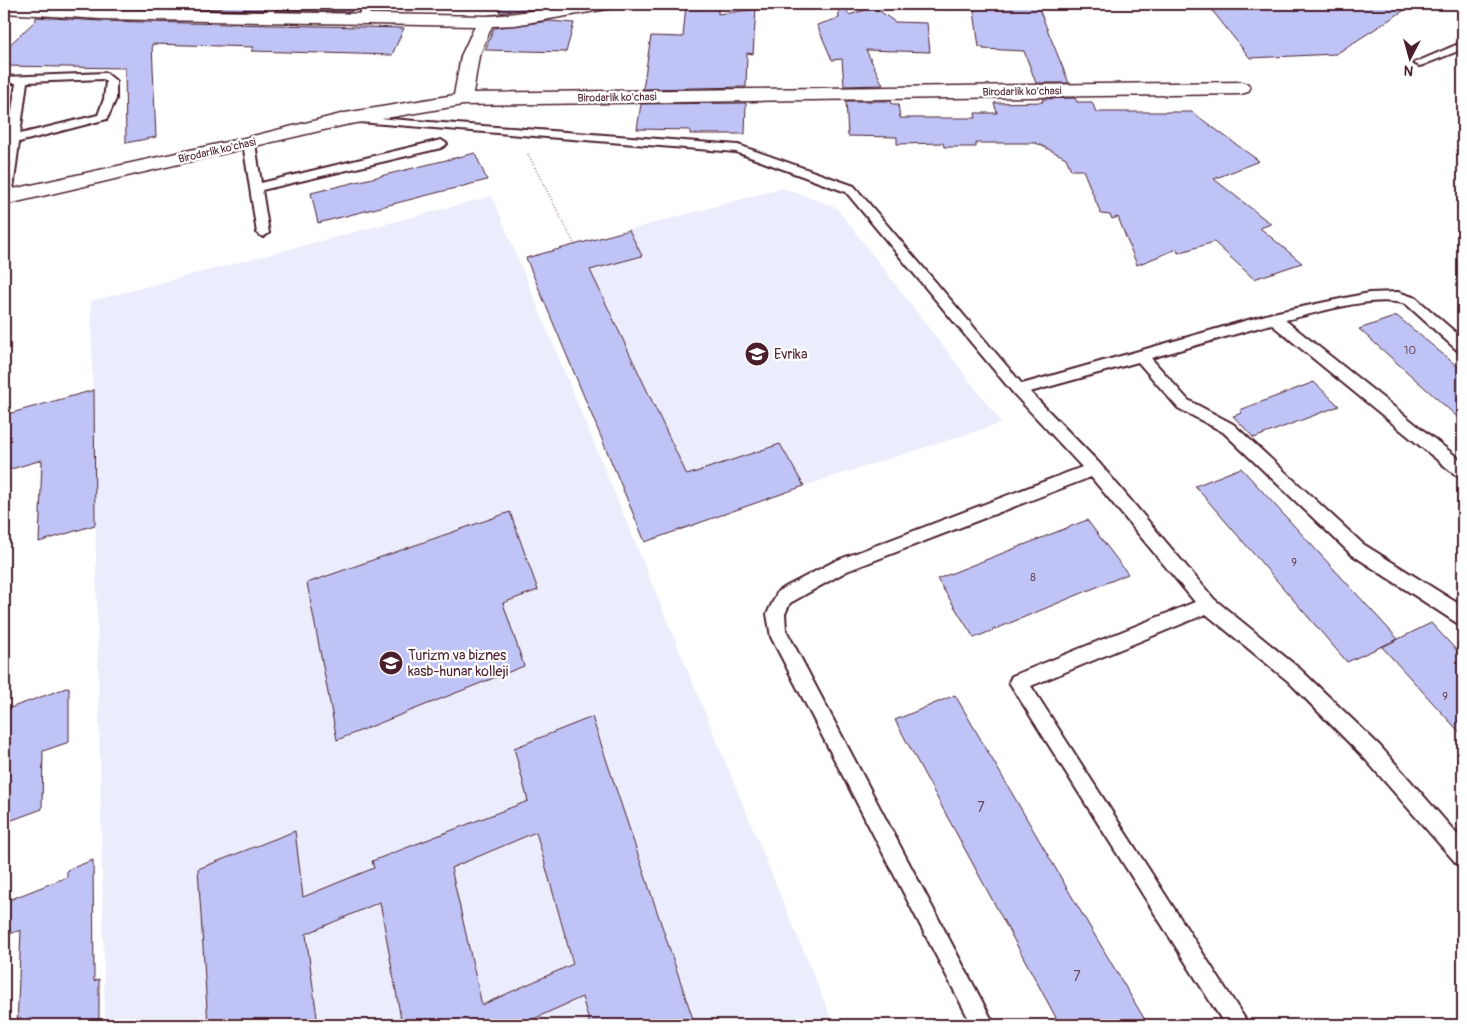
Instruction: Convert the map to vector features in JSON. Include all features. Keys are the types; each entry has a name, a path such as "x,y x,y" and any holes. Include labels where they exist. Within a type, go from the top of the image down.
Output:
{"street":[{"path":"4,8 365,11 486,22 515,20 607,4"},
{"path":"463,99 470,56 486,22"},
{"name":"Birodarlik ko'chasi","path":"5,198 249,143 345,119 463,99 1241,88"}],"lane":[{"path":"1419,63 1463,45"},
{"path":"4,80 106,76 111,81 110,99 103,117 9,141"},
{"path":"5,198 9,141 22,79"},
{"path":"345,119 738,149 850,190 1019,390 1094,469 1208,605 1294,675 1373,753 1463,856"},
{"path":"249,143 263,233"},
{"path":"256,188 442,144"},
{"path":"1019,390 1273,318 1369,298 1398,297 1411,301 1463,347"},
{"path":"1273,318 1463,471"},
{"path":"1141,356 1183,404 1228,428 1357,549 1456,612 1463,619"},
{"path":"982,1022 777,631 776,614 784,598 841,566 1094,469"},
{"path":"1208,605 1018,682 1238,1025"}],"path":[{"path":"524,132 528,153 574,244"}],"shaded area":[{"name":"Evrika","path":"782,188 836,207 1002,423 804,486 645,542 526,258"},
{"name":"Turizm va biznes kasb-hunar kolleji","path":"492,196 834,1025 105,1025 91,301"}],"building":[{"path":"37,4 266,4 263,10"},
{"path":"280,4 354,4 351,12 277,10"},
{"path":"503,4 549,4 549,6 499,13"},
{"path":"838,4 844,4 849,15 874,7 895,22 927,23 930,52 866,50 883,85 844,86 842,59 832,60 817,25 839,18"},
{"path":"973,4 1037,4 1069,83 1036,83 1024,51 983,49 983,47 979,47"},
{"path":"1207,4 1414,4 1336,54 1250,58"},
{"path":"686,5 718,5 718,14 756,9 753,54 747,53 746,87 643,89 651,36 683,37"},
{"path":"36,17 100,21 404,28 392,55 251,51 254,47 152,44 156,137 126,143 125,68 4,66 4,50 36,20"},
{"path":"550,21 574,23 566,52 485,50 494,28"},
{"path":"1075,98 1077,102 1092,102 1096,112 1192,112 1259,161 1214,179 1271,224 1260,228 1302,263 1254,279 1214,242 1178,253 1177,249 1137,265 1118,217 1112,219 1110,215 1101,214 1083,170 1071,170 1066,158 1036,143 976,143 976,147 944,147 943,143 897,144 897,137 848,136 846,101 891,101 892,104 898,104 900,118 976,118 975,113 997,113 994,103 1043,102 1042,99"},
{"path":"746,103 745,134 690,134 690,130 637,129 641,104"},
{"path":"475,153 487,180 318,223 311,193"},
{"path":"629,230 642,256 590,270 687,475 780,444 804,486 645,542 526,258"},
{"path":"1397,316 1463,371 1463,422 1359,329"},
{"path":"1314,382 1339,406 1254,438 1233,416 1242,413 1240,410"},
{"path":"94,390 95,525 39,542 42,460 4,471 4,415"},
{"path":"1241,468 1398,639 1347,662 1195,486"},
{"path":"510,512 538,590 503,603 524,666 337,740 307,583"},
{"path":"1087,520 1128,574 974,638 937,579"},
{"path":"1431,623 1463,657 1463,736 1382,647"},
{"path":"69,687 69,742 43,751 42,809 4,823 4,710"},
{"path":"955,695 1148,1025 1060,1025 895,720"},
{"path":"592,717 695,1025 590,1025 582,997 520,1025 402,1025 380,902 306,934 318,1025 208,1025 198,869 295,831 303,897 374,868 372,861 528,801 514,748","holes":["536,832 573,964 482,1005 451,868"]},
{"path":"93,860 94,981 99,979 99,1025 17,1025 21,930 4,936 4,902 67,877 67,870"}],"place":[{"name":"Evrika","path":"757,354"},
{"name":"Turizm va biznes kasb-hunar kolleji","path":"391,663"}]}
